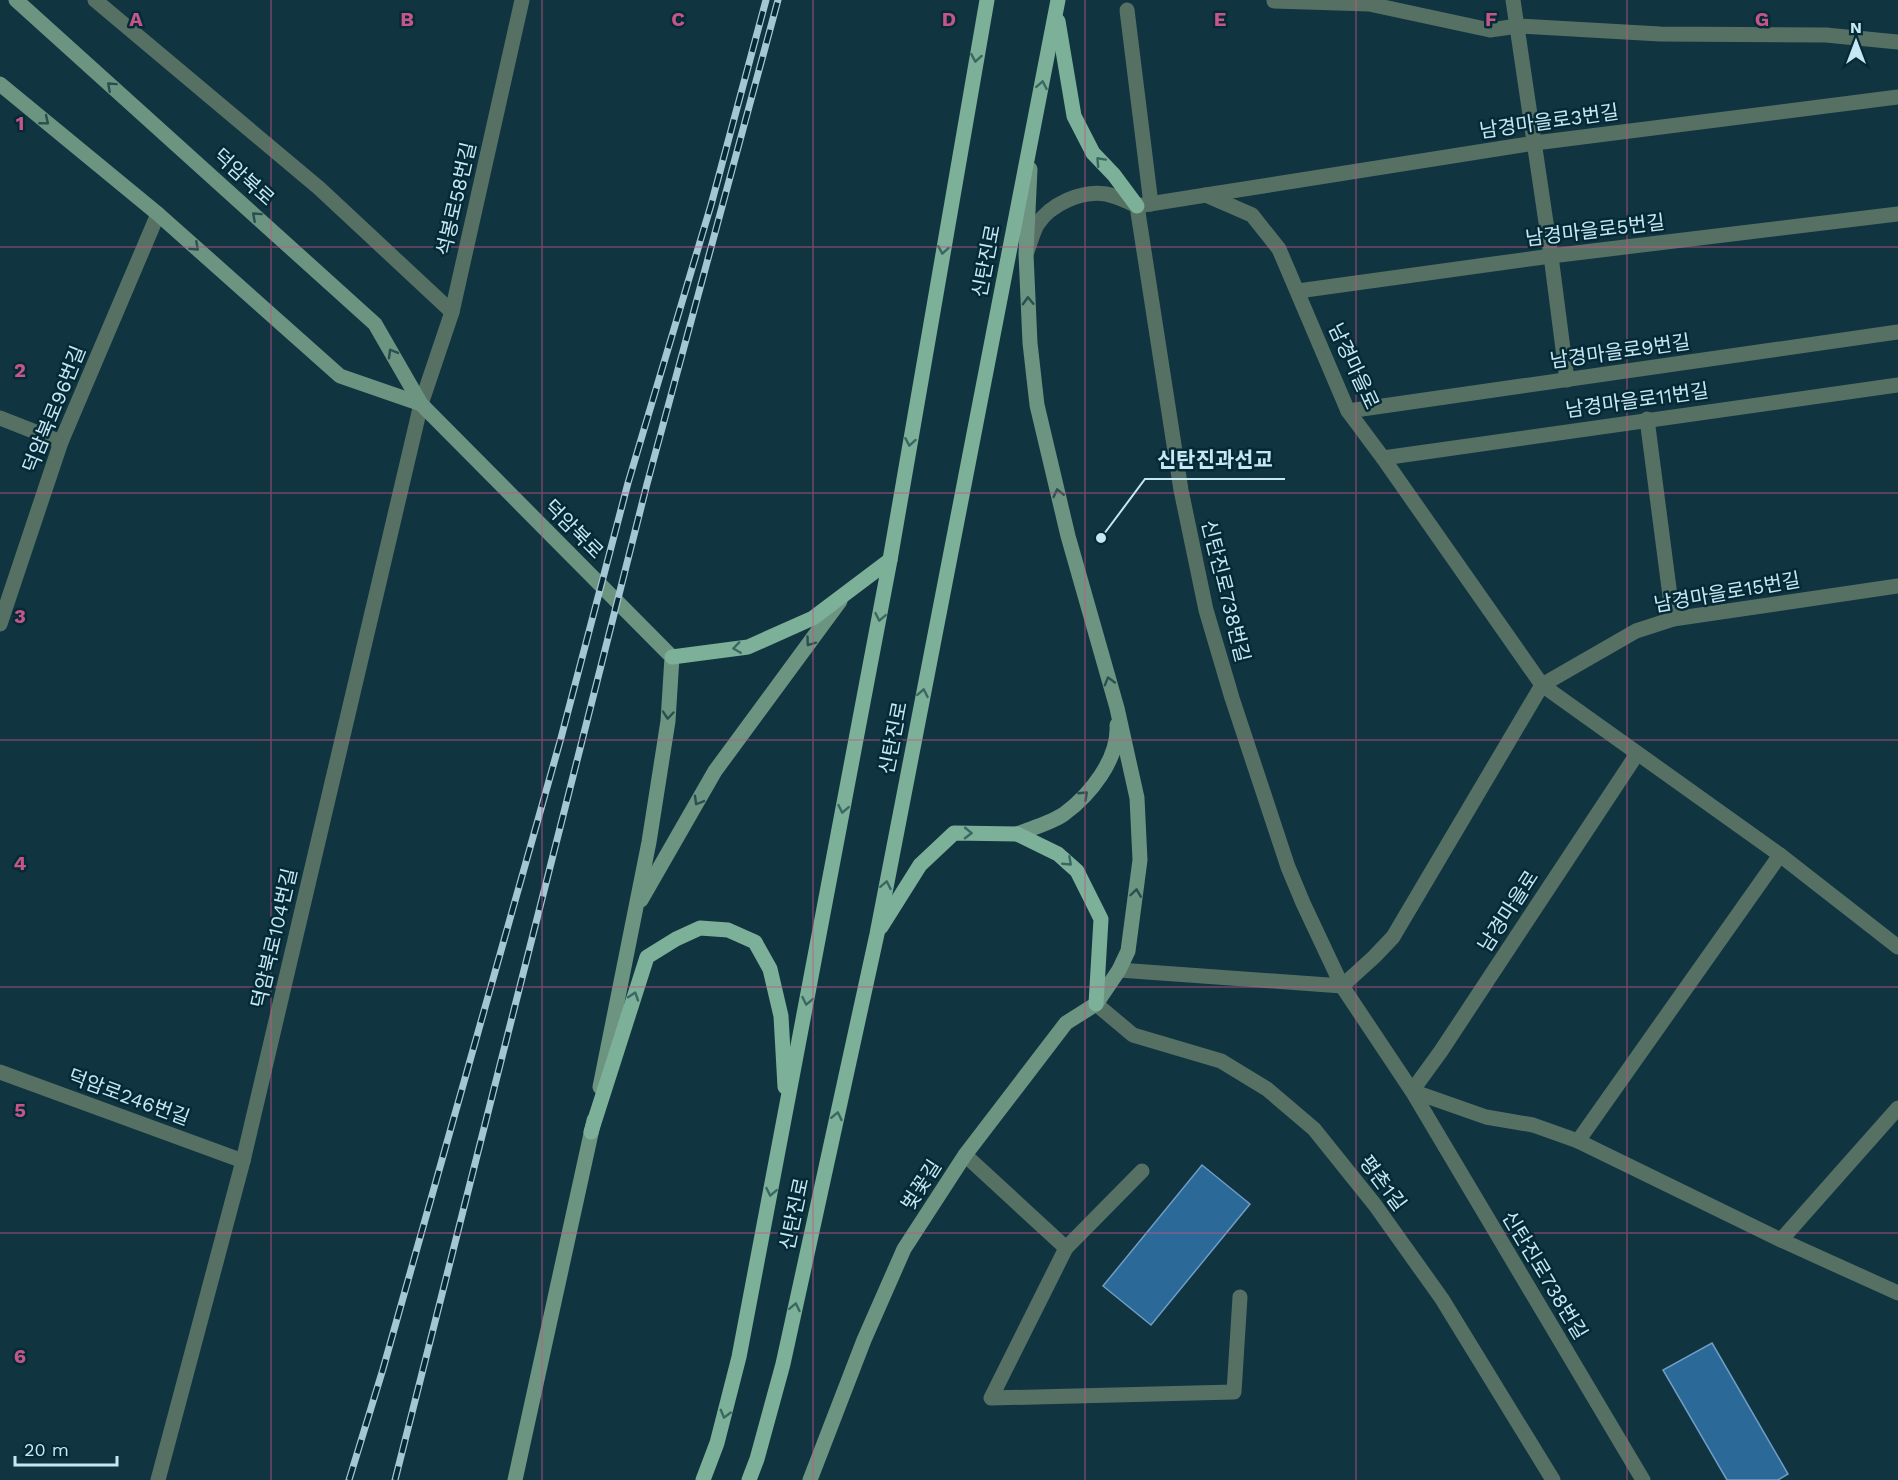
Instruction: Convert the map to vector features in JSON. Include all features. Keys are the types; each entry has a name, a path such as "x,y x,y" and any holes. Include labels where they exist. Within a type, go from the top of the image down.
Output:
{"main road":[{"name":"신탄진로","path":"703,1480 717,1443 739,1357 890,560 987,0"},
{"name":"신탄진로","path":"749,1480 757,1460 783,1364 877,934 1057,4"},
{"path":"1057,4 1074,116 1093,153 1144,205"},
{"path":"672,657 748,647 813,618 890,560"},
{"path":"877,934 920,866 954,833 1017,834 1058,854 1077,871 1101,918 1096,1004"},
{"path":"591,1132 647,957 675,939 700,928 728,930 755,942 770,969 781,1016 786,1112"}],"street":[{"name":"덕암북로","path":"16,0 375,324 421,404 672,657"},
{"path":"94,0 319,188 452,312"},
{"name":"석봉로58번길","path":"421,404 452,312 522,0"},
{"path":"1513,0 1567,380"},
{"path":"1274,1 1370,4 1490,30 1518,26 1660,34 1826,35 1898,42"},
{"name":"신탄진로738번길","path":"1127,10 1144,205 1181,490 1206,610 1288,867 1342,986 1412,1091 1642,1480"},
{"name":"덕암북로","path":"0,84 158,214 340,376 421,404"},
{"name":"남경마을로3번길","path":"1206,195 1535,143 1898,97"},
{"path":"1017,834 1063,815 1096,784 1110,756 1118,731 1117,708 1068,536 1037,405 1030,343 1026,254 1031,142"},
{"path":"1026,254 1037,226 1049,211 1064,201 1085,195 1105,194 1144,205 1206,195"},
{"name":"남경마을로","path":"1206,195 1252,216 1279,249 1348,411 1542,685 1780,855 1898,947"},
{"name":"덕암북로96번길","path":"0,624 61,442 158,214"},
{"name":"남경마을로5번길","path":"1298,291 1551,256 1898,214"},
{"name":"남경마을로9번길","path":"1348,411 1898,332"},
{"name":"남경마을로11번길","path":"1383,458 1898,385"},
{"name":"덕암북로104번길","path":"158,1480 243,1161 421,404"},
{"path":"0,418 61,442"},
{"path":"1647,419 1673,619"},
{"name":"남경마을로15번길","path":"1542,685 1636,630 1673,619 1898,586"},
{"path":"635,911 715,771 844,594"},
{"path":"515,1480 591,1132 635,911 668,722 672,657"},
{"path":"1119,970 1342,986 1393,937 1542,685"},
{"name":"벚꽃길","path":"810,1480 864,1340 904,1249 965,1155 1066,1023 1096,1004 1119,970 1128,951 1140,860 1137,798 1117,708"},
{"name":"남경마을로","path":"1412,1091 1448,1041 1637,754"},
{"path":"1578,1141 1780,855"},
{"name":"평촌1길","path":"1096,1004 1133,1035 1221,1061 1267,1089 1314,1129 1375,1205 1442,1299 1553,1480"},
{"name":"덕암로246번길","path":"0,1072 243,1161"},
{"path":"1412,1091 1486,1117 1533,1125 1578,1141 1780,1240 1898,1293"},
{"path":"1780,1240 1898,1108"},
{"path":"965,1155 1066,1248"},
{"path":"1142,1171 1066,1248 991,1398 1234,1392 1240,1297"}],"building":[{"path":"1202,1165 1250,1204 1151,1325 1103,1286"},
{"path":"1712,1343 1788,1474 1778,1480 1727,1480 1663,1370"}],"railway":[{"path":"349,1480 383,1369 561,738 628,483 711,205 766,0"},
{"path":"395,1480 647,484 778,0"}],"place":[{"name":"신탄진과선교","path":"1101,538"}]}
